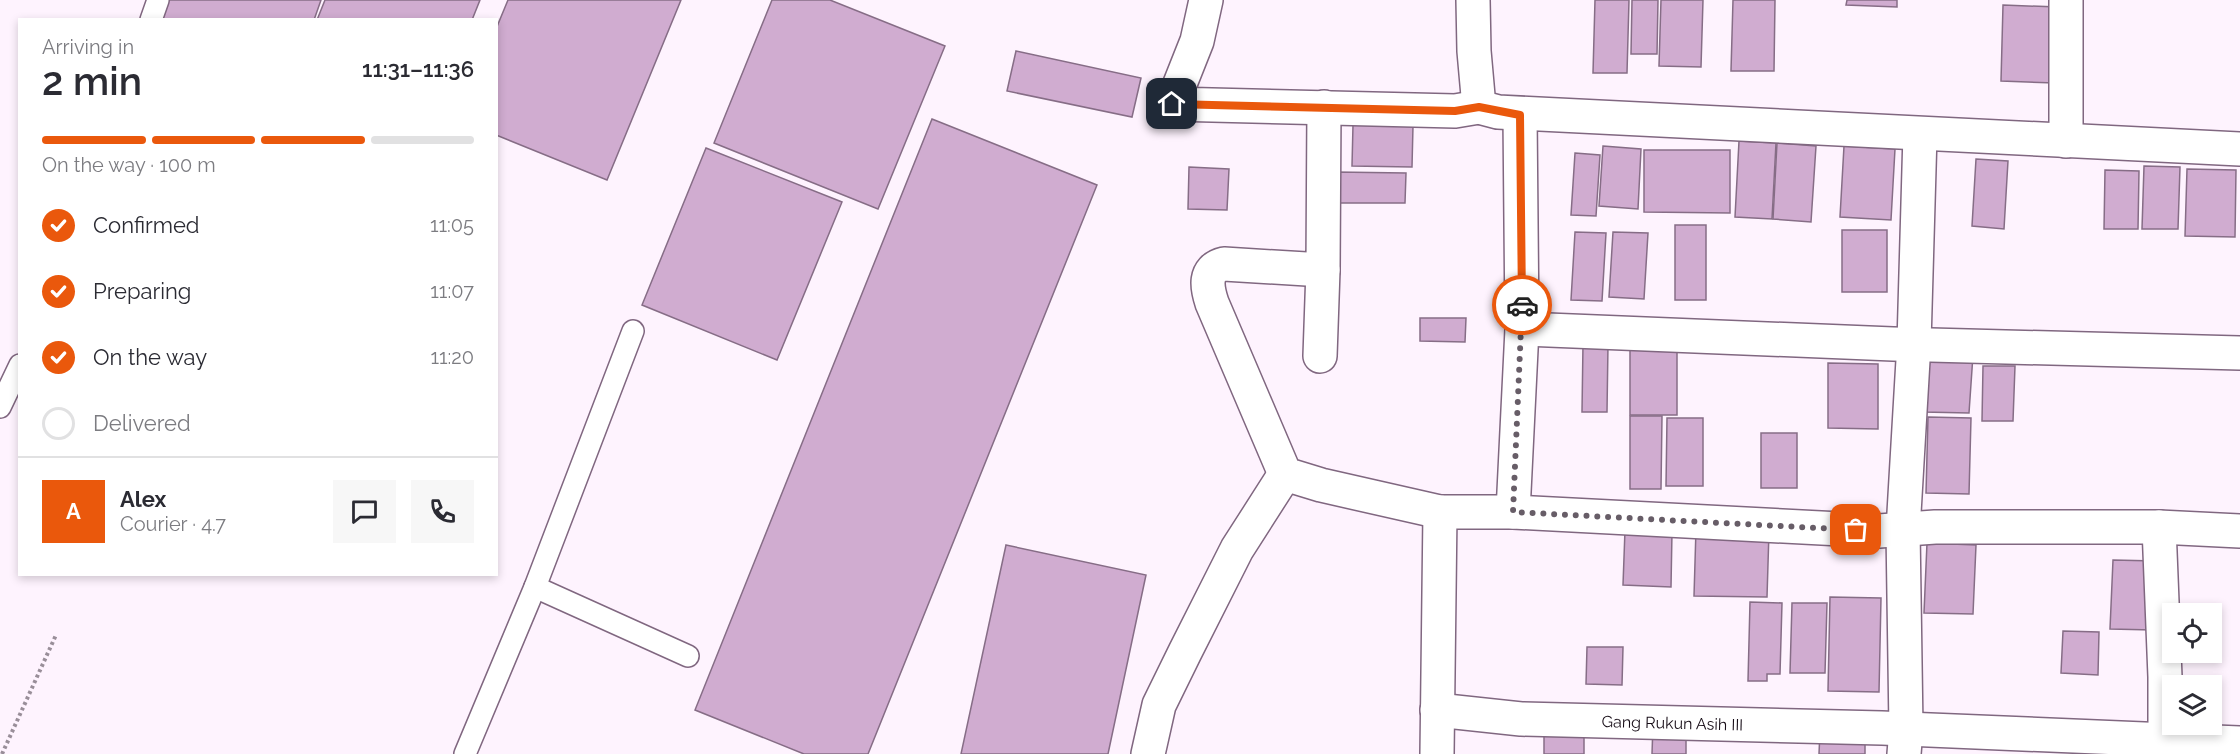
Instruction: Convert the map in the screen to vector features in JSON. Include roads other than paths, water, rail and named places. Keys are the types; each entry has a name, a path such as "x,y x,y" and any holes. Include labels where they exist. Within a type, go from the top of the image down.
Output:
{"street":[{"path":"1206,0 1197,40 1172,104 1455,111 1479,107 1520,115 2240,149"},
{"path":"1473,0 1474,51 1479,107"},
{"path":"2066,0 2066,141"},
{"path":"1320,356 1324,107"},
{"path":"1513,512 1522,329 1520,115"},
{"path":"1905,741 1903,530 1914,343 1920,134"},
{"path":"1285,474 1254,405 1206,284 1211,272 1217,266 1224,264 1323,270"},
{"path":"1522,329 2240,353"},
{"path":"1285,474 1440,512 1513,512 1879,531 1935,526 2158,526 2240,531"},
{"path":"1148,754 1159,705 1237,549 1285,474"},
{"path":"1437,754 1440,512"},
{"path":"2158,526 2165,747"},
{"name":"Gang Rukun Asih III","path":"1437,710 1521,720 1905,741 2165,747 2240,742"}],"lane":[{"path":"152,18 158,0"},
{"path":"465,754 535,587 633,331"},
{"path":"0,406 18,369"},
{"path":"535,587 688,656"}]}
